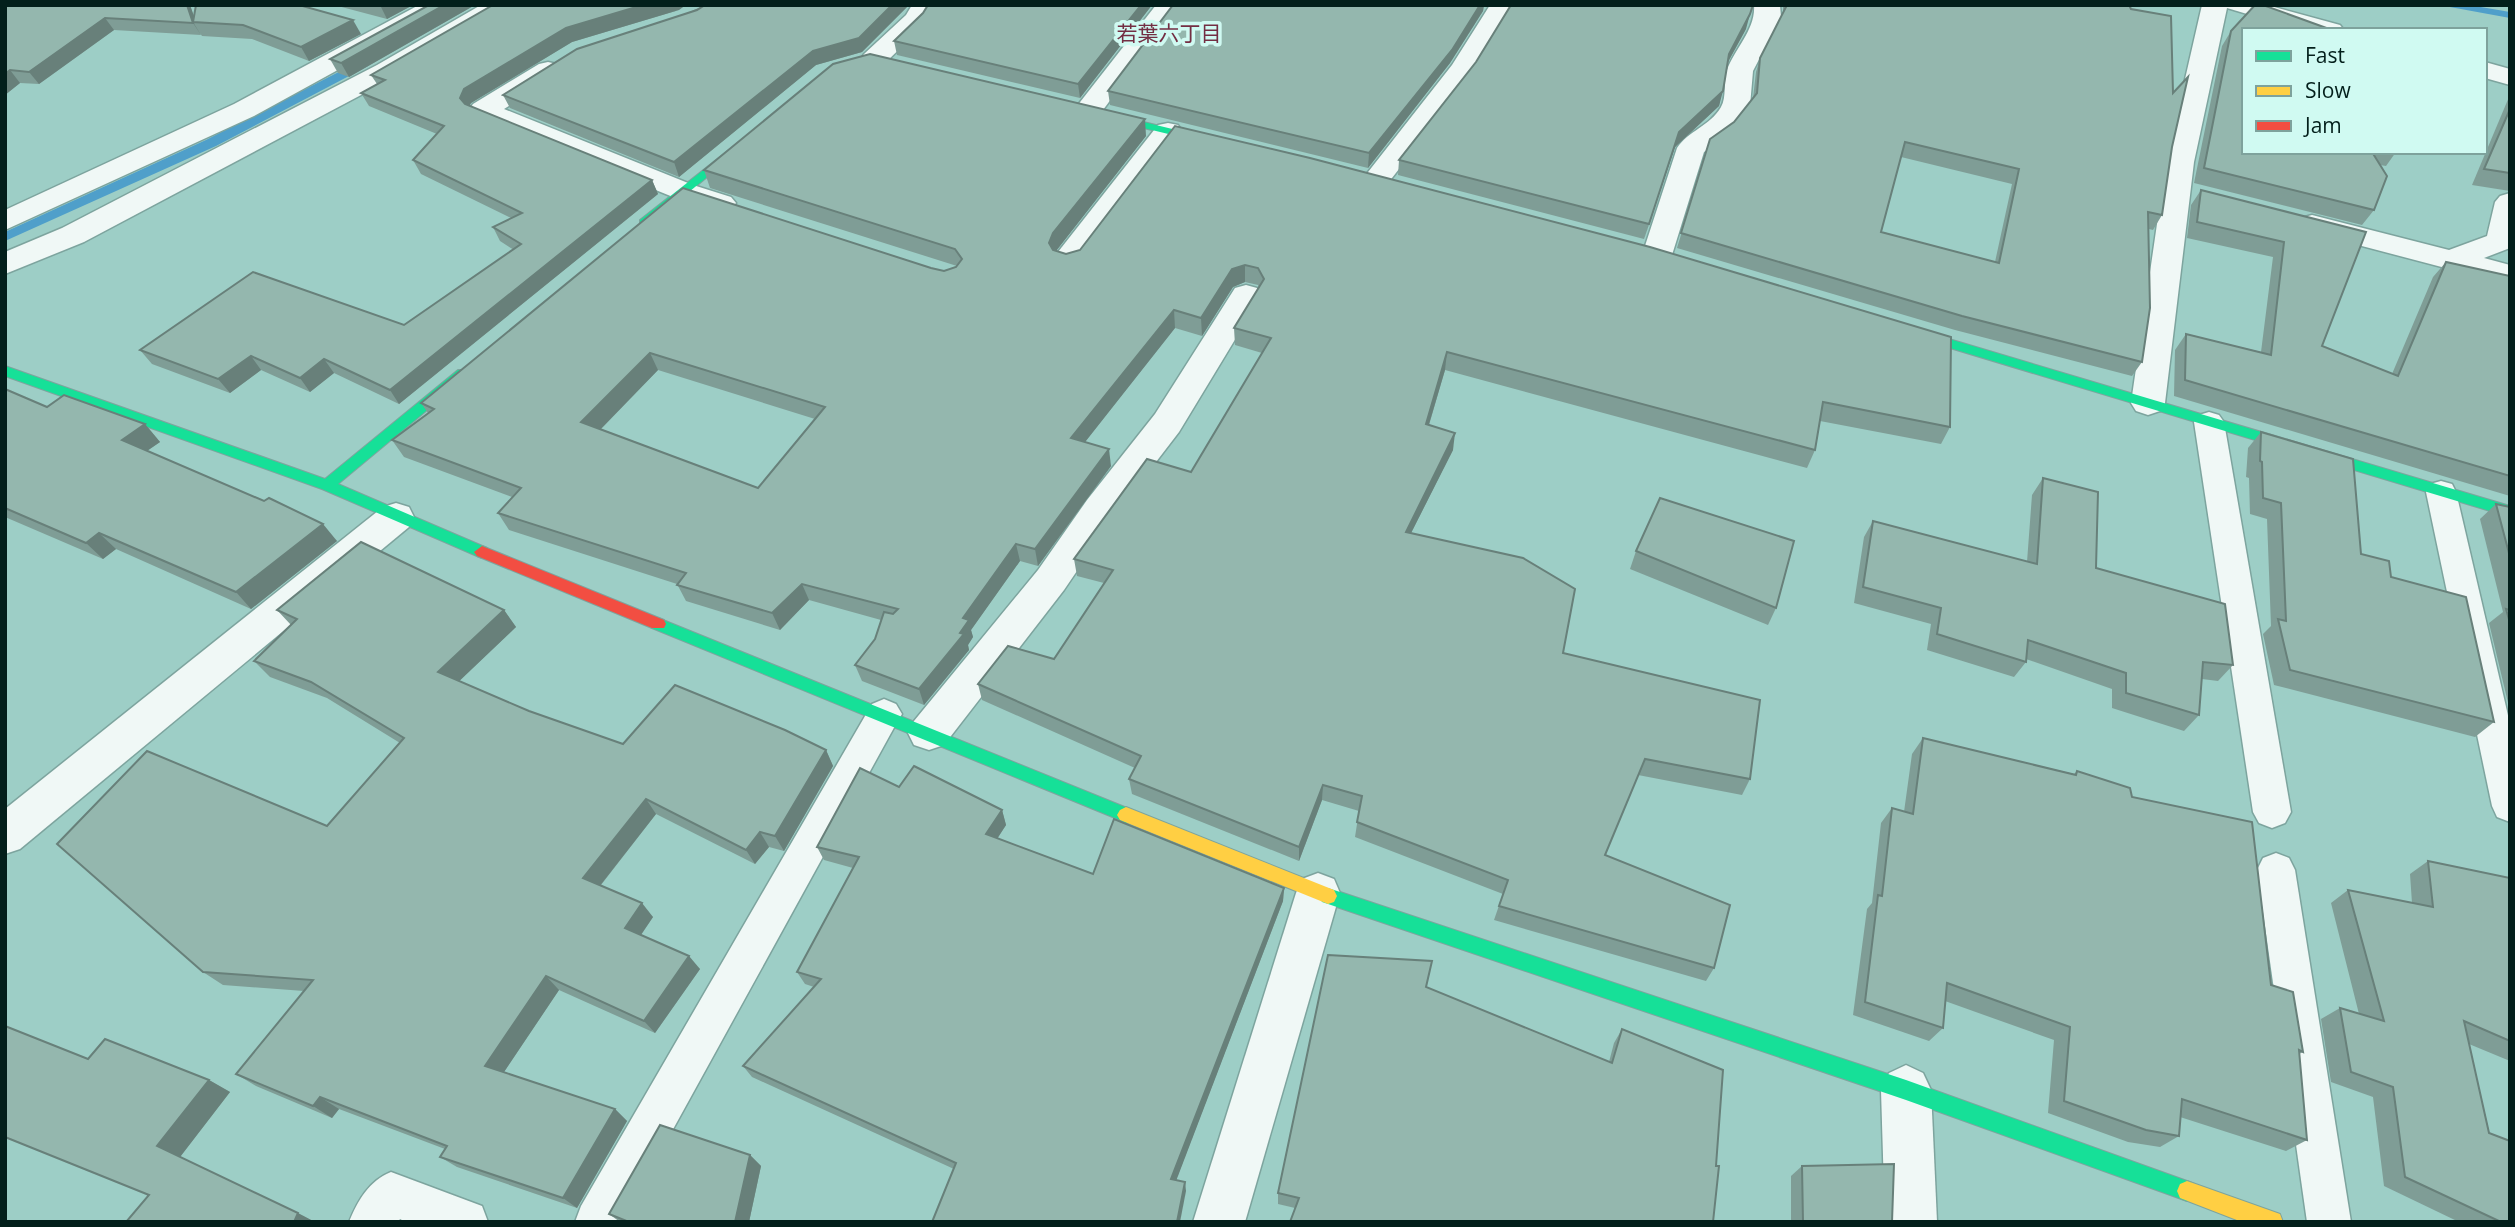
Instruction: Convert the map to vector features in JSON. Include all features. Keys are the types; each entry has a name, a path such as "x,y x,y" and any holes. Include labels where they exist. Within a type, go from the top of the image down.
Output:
{"street":[{"path":"5,221 244,110 438,5"},
{"path":"5,264 85,228 386,71 500,5"},
{"path":"873,63 915,20 925,5"},
{"path":"1169,5 1081,110 1236,147"},
{"path":"1376,182 1463,69 1503,5"},
{"path":"1657,255 1691,148 1718,129 1736,106 1740,71 1768,17 1767,5"},
{"path":"2148,403 2189,193 2180,162 2215,5"},
{"path":"2236,5 2323,28"},
{"path":"355,22 391,32"},
{"path":"571,56 483,110 683,191 749,212"},
{"path":"2487,70 2510,76"},
{"path":"1069,259 1168,131"},
{"path":"629,236 755,132"},
{"path":"2451,260 2501,241 2510,202"},
{"path":"2281,216 2510,275"},
{"path":"929,733 1051,580 1100,509 1167,423 1246,295"},
{"path":"1882,323 2510,512"},
{"path":"327,485 478,360"},
{"path":"5,371 327,485 396,517 1318,893 1906,1090 2272,1222"},
{"path":"5,835 396,517"},
{"path":"1219,1222 1318,893"},
{"path":"1906,1090 1911,1222"}],"lane":[{"path":"2209,422 2272,812"},
{"path":"2441,492 2510,806"},
{"path":"597,1222 884,714"},
{"path":"2276,870 2329,1222"},
{"path":"371,1222 391,1194 466,1222"}],"building":[{"path":"5,5 187,5 193,23 105,18 29,72 10,70 5,74"},
{"path":"196,5 299,5 353,20 301,47 243,25 193,22"},
{"path":"429,5 444,5 341,63 330,59"},
{"path":"493,5 643,5 566,28 464,89 460,98 465,104 652,180 390,390 324,359 300,378 251,356 218,379 140,350 253,272 404,325 521,244 493,227 522,213 413,160 444,126 361,93 385,80 371,75"},
{"path":"705,5 892,5 859,38 813,51 674,162 503,95 577,49 697,10"},
{"path":"928,5 1141,5 1078,84 894,41"},
{"path":"1173,5 1480,5 1452,50 1369,153 1108,91"},
{"path":"1511,5 1753,5 1729,54 1723,91 1679,132 1649,224 1399,160 1476,62"},
{"path":"1787,5 2129,5 2131,9 2171,16 2173,93 2188,77 2172,147 2162,215 2148,212 2150,308 2142,362 1962,316 1681,233 1710,139 1734,122 1757,93 1760,58","holes":["1905,142 2019,169 1999,263 1881,232"]},
{"path":"2255,5 2263,5 2326,28 2242,28 2242,154 2373,154 2387,176 2374,210 2204,168 2231,31"},
{"path":"870,54 1145,119 1053,233 1049,243 1053,250 1066,254 1080,250 1175,126 1310,158 1650,247 1951,337 1950,427 1823,402 1815,450 1447,352 1426,424 1455,433 1406,532 1523,558 1575,589 1563,653 1760,700 1750,779 1645,759 1605,855 1730,905 1714,968 1499,906 1508,880 1357,822 1362,796 1323,785 1299,847 1129,779 1141,756 978,684 1008,646 1054,659 1113,570 1074,559 1147,459 1191,472 1271,338 1234,328 1264,279 1258,268 1245,265 1232,269 1201,318 1174,310 1071,438 1109,449 1035,549 1016,544 963,618 969,620 960,633 964,634 919,689 855,665 875,639 884,612 893,614 898,609 802,584 772,613 677,585 686,573 498,513 521,488 392,440 434,409 421,403 683,188 931,268 944,271 956,267 962,259 955,249 704,170 833,64","holes":["650,353 825,407 758,488 581,422"]},
{"path":"2510,109 2510,173 2484,169"},
{"path":"2201,190 2366,232 2322,346 2398,376 2446,262 2510,276 2510,476 2185,380 2186,334 2271,355 2284,242 2197,222"},
{"path":"5,389 47,407 64,395 145,424 122,440 264,501 269,498 323,524 236,592 99,533 86,543 5,508"},
{"path":"2261,432 2353,459 2361,554 2389,561 2391,577 2466,597 2494,722 2290,670 2278,619 2286,621 2281,503 2263,498"},
{"path":"2043,478 2098,492 2096,568 2225,604 2233,665 2203,662 2199,715 2126,693 2126,673 2028,640 2026,662 1937,634 1941,608 1863,587 1873,521 2037,564"},
{"path":"1660,498 1794,541 1776,608 1636,551"},
{"path":"2496,504 2510,507 2510,557"},
{"path":"361,542 504,610 438,672 529,711 623,744 675,685 785,730 826,750 775,836 760,832 746,850 646,799 583,878 642,903 625,928 689,956 644,1021 546,976 485,1066 615,1109 563,1198 440,1157 447,1146 320,1097 313,1106 236,1074 313,980 203,972 57,844 147,751 327,826 404,738 311,682 254,661 297,619 277,610"},
{"path":"1923,738 2076,775 2077,771 2130,788 2132,797 2252,822 2271,985 2293,992 2303,1052 2299,1050 2307,1140 2182,1099 2179,1136 2146,1130 2064,1101 2070,1027 1947,983 1943,1028 1865,1002 1878,895 1882,896 1892,808 1913,814"},
{"path":"914,766 1002,810 986,834 1093,874 1114,819 1284,888 1171,1179 1185,1182 1177,1222 932,1222 956,1163 743,1066 821,979 797,972 859,857 817,847 860,768 899,787"},
{"path":"2428,861 2510,878 2510,1041 2464,1021 2489,1133 2510,1141 2510,1222 2501,1222 2405,1177 2393,1087 2351,1072 2340,1008 2384,1021 2348,890 2433,907"},
{"path":"1328,955 1432,961 1426,987 1612,1063 1622,1029 1723,1070 1716,1166 1719,1166 1713,1222 1290,1222 1299,1198 1278,1193"},
{"path":"5,1026 88,1059 105,1039 209,1080 157,1146 298,1213 294,1222 126,1222 149,1195 5,1137"},
{"path":"660,1125 750,1155 735,1222 629,1222 609,1214"},
{"path":"1894,1164 1892,1222 1803,1222 1802,1166"}],"waterway":[{"path":"2445,5 2510,15"},
{"path":"5,237 211,143 364,63"}],"traffic: fast":[{"path":"1094,113 1222,144"},
{"path":"644,223 744,141"},
{"path":"1902,329 2510,512"},
{"path":"5,371 327,485 482,552"},
{"path":"327,485 463,373"},
{"path":"658,624 1126,815"},
{"path":"1328,896 1906,1090 2187,1191"}],"traffic: slow":[{"path":"1126,815 1328,896"},
{"path":"2187,1191 2272,1222"}],"traffic: jam":[{"path":"482,552 658,624"}],"district":[{"name":"若葉六丁目","path":"1169,34"}]}
